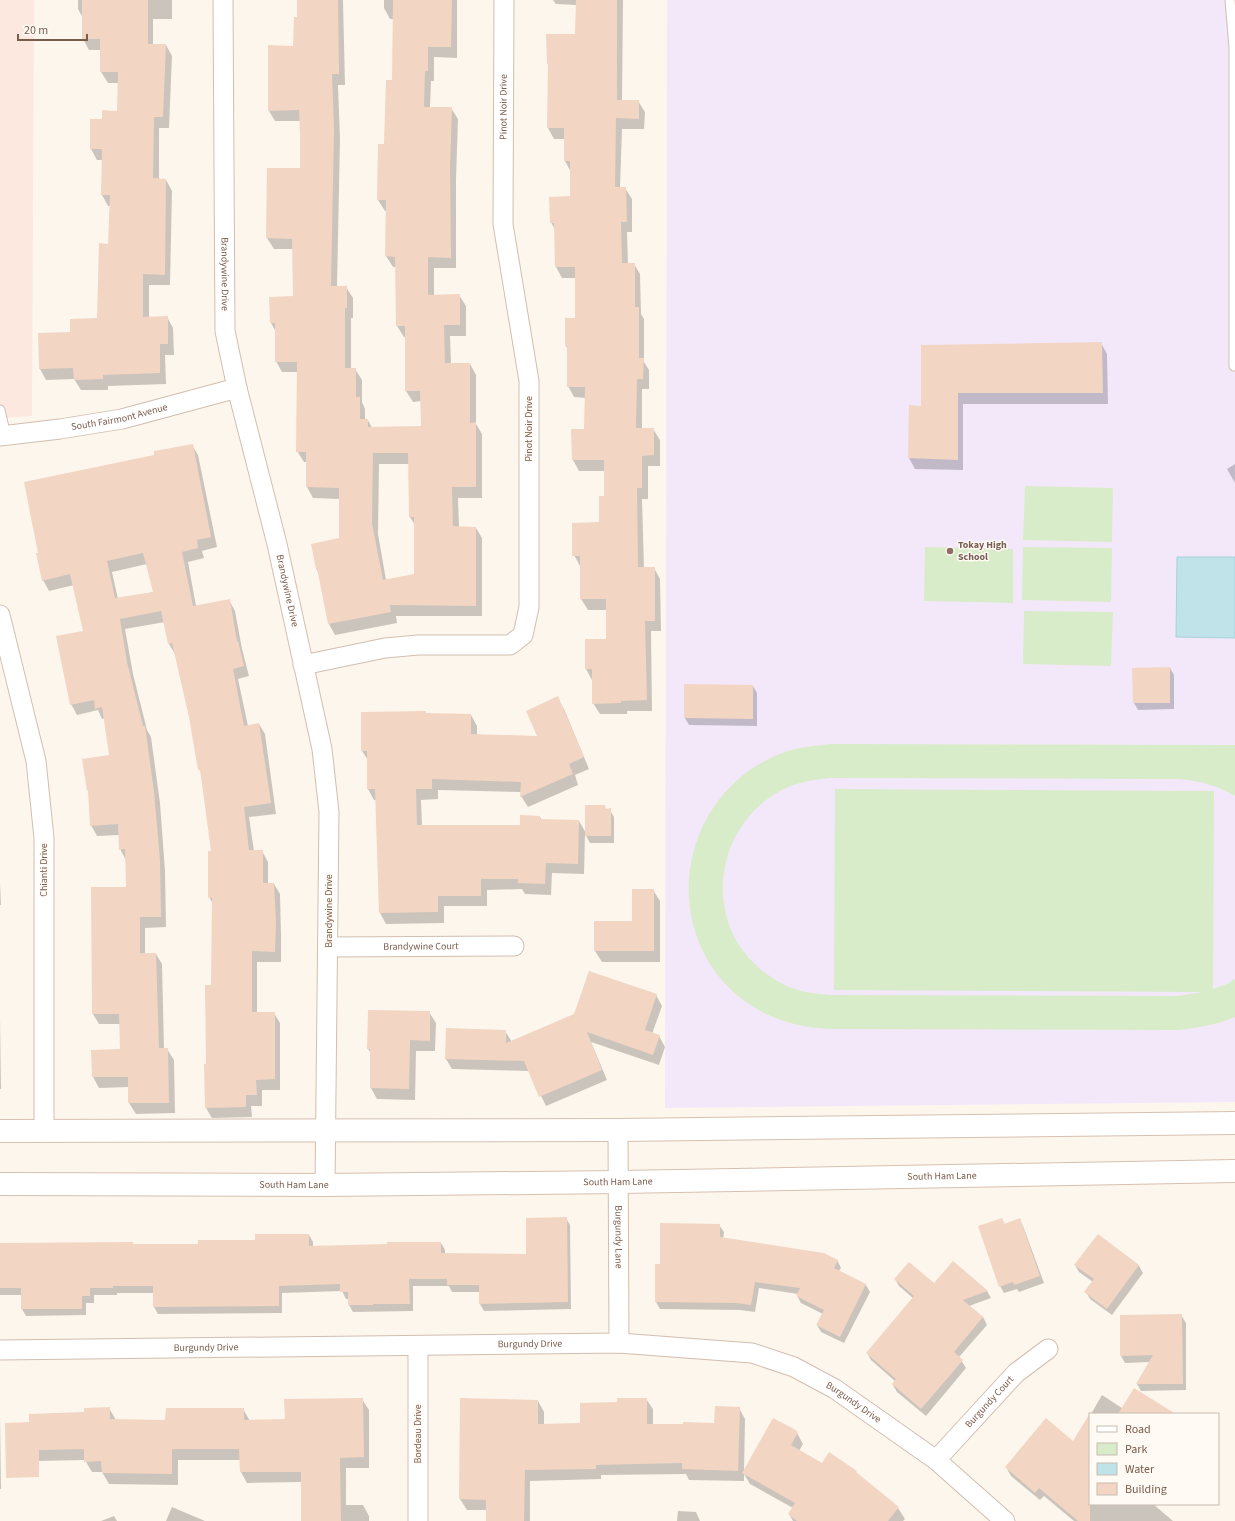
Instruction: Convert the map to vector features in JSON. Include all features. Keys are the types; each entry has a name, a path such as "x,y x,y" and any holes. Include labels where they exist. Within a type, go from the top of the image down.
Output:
{"main road":[{"path":"0,1131 618,1130 1235,1122"},
{"name":"South Ham Lane","path":"0,1184 325,1185 619,1182 1235,1171"}],"street":[{"name":"Brandywine Drive","path":"223,0 225,331 237,388 277,544 322,749 329,812 325,1185"},
{"name":"Pinot Noir Drive","path":"303,665 385,648 418,645 510,645 523,635 529,607 529,381 503,224 504,0"},
{"name":"South Fairmont Avenue","path":"3,436 60,429 122,418 237,388"},
{"name":"Chianti Drive","path":"0,615 36,761 44,838 44,1131"},
{"name":"Brandywine Court","path":"328,946 514,946"},
{"name":"Burgundy Lane","path":"618,1130 619,1343"},
{"name":"Burgundy Drive","path":"0,1350 619,1343 752,1353 794,1367 835,1389 936,1460 1005,1521"},
{"name":"Bordeau Drive","path":"418,1346 418,1521"},
{"name":"Burgundy Court","path":"936,1460 1016,1373 1048,1349"}],"lane":[{"path":"1230,0 1234,48 1234,366"},
{"path":"0,410 3,436"}],"shaded area":[{"path":"0,0 34,0 32,416 0,418"},
{"name":"Tokay High School","path":"667,0 1235,0 1235,1102 665,1108"}],"green space":[{"path":"1025,486 1113,488 1112,542 1023,540"},
{"path":"925,547 1013,549 1013,603 924,601"},
{"path":"1023,547 1112,548 1111,602 1022,600"},
{"path":"1024,611 1113,612 1111,666 1023,664"},
{"path":"830,744 1235,745 1235,796 1208,784 1178,779 830,778 792,785 780,791 760,805 744,823 732,844 725,866 723,890 726,914 734,936 748,957 771,977 798,990 831,995 1178,996 1203,992 834,990 835,789 1214,791 1213,989 1227,984 1235,979 1235,1017 1207,1026 1178,1030 831,1029 798,1025 766,1014 730,988 705,955 692,917 689,877 698,838 717,803 746,773 790,750"}],"water":[{"path":"1177,557 1235,557 1235,638 1176,637"}],"building":[{"path":"82,0 148,0 148,44 166,44 163,117 154,117 153,178 166,179 165,275 143,274 143,317 168,316 168,344 160,344 160,373 103,375 103,379 74,380 73,368 39,369 38,333 70,332 70,319 97,318 99,243 108,244 110,195 101,195 102,149 90,149 90,119 102,119 102,110 117,111 118,72 100,72 100,39 82,39"},
{"path":"297,0 338,0 339,74 332,74 334,128 331,286 347,286 347,308 345,308 345,368 356,368 356,397 360,397 360,419 368,419 368,427 421,426 420,391 405,391 405,326 396,326 395,257 385,256 386,200 377,200 378,144 384,144 386,80 392,80 393,0 452,0 451,47 428,47 428,71 425,71 424,107 452,107 450,168 451,258 428,257 428,295 460,294 460,325 444,325 445,363 470,363 470,423 476,422 476,487 452,487 453,526 476,527 476,606 390,605 391,612 328,624 311,544 339,538 339,488 306,487 306,452 296,452 297,362 275,362 275,323 270,323 269,297 293,296 292,239 266,238 267,168 300,168 300,135 299,110 268,111 268,45 293,46 294,17 297,17","holes":["373,453 408,453 409,517 414,517 414,574 383,580 372,523"]},
{"path":"576,0 617,0 617,100 639,100 639,119 616,118 615,187 626,187 627,222 621,222 622,263 635,263 635,307 639,307 639,358 644,358 643,379 637,379 636,428 654,428 654,455 642,456 642,488 637,488 638,567 655,567 655,621 645,621 647,700 621,701 621,703 592,704 592,669 585,669 585,639 606,639 606,599 580,599 580,556 572,556 572,523 599,522 599,496 604,496 604,460 572,460 571,429 584,429 585,387 567,387 565,318 575,318 575,267 555,267 554,223 550,223 549,197 570,196 570,161 564,161 564,128 547,128 548,64 546,34 575,34"},
{"path":"1102,342 1103,393 958,393 958,460 908,458 909,405 921,406 921,345"},
{"path":"193,444 211,537 197,540 198,548 182,552 193,606 230,599 237,641 244,666 233,669 244,726 259,723 271,803 244,807 249,850 263,850 263,883 274,883 276,922 275,952 252,951 252,1012 275,1012 275,1079 256,1080 257,1095 246,1095 246,1107 205,1108 205,985 211,985 212,898 208,898 208,851 211,851 200,769 198,770 189,717 172,643 168,644 161,611 120,619 127,662 143,726 145,726 154,792 160,860 161,917 140,917 140,953 156,953 159,1048 168,1048 169,1103 128,1103 128,1077 92,1077 91,1050 120,1049 119,1014 92,1014 91,887 126,887 125,849 119,850 118,824 90,826 88,790 87,791 82,759 109,755 102,707 95,709 94,700 70,705 56,636 83,631 70,574 42,581 24,482 154,455 154,451","holes":["143,553 153,592 115,598 107,561"]},
{"path":"1170,667 1170,703 1133,703 1132,668"},
{"path":"684,684 753,685 753,719 684,718"},
{"path":"558,696 584,757 569,764 573,774 520,797 521,782 432,779 432,789 416,789 417,825 520,825 520,815 540,816 540,819 579,820 578,864 546,863 545,884 518,883 518,879 481,879 481,896 438,896 438,912 379,913 375,789 367,789 367,751 361,751 361,712 426,711 426,713 471,714 471,734 537,736 526,711"},
{"path":"585,805 605,805 606,809 611,808 611,836 585,836"},
{"path":"632,889 654,889 654,951 594,951 594,921 632,921"},
{"path":"589,971 657,994 645,1030 660,1035 653,1055 587,1032 602,1070 539,1097 524,1061 445,1059 446,1028 506,1030 506,1043 574,1014"},
{"path":"368,1010 430,1011 430,1041 410,1040 409,1089 370,1088 370,1049 367,1049"},
{"path":"567,1217 568,1302 479,1304 479,1285 447,1285 447,1279 409,1279 410,1304 348,1305 348,1292 340,1292 340,1284 279,1286 279,1306 153,1307 153,1286 113,1286 113,1288 90,1288 90,1296 82,1296 82,1309 21,1309 21,1288 0,1288 0,1243 133,1242 133,1244 198,1244 198,1240 255,1240 255,1234 309,1234 309,1246 387,1244 387,1242 441,1242 441,1253 526,1254 526,1218"},
{"path":"1002,1218 1005,1224 1020,1218 1040,1276 1014,1285 1013,1282 999,1287 978,1226"},
{"path":"660,1223 720,1224 720,1237 824,1253 838,1260 834,1268 866,1284 840,1337 816,1325 824,1310 796,1296 800,1288 755,1282 751,1305 736,1303 655,1302 655,1264 660,1264"},
{"path":"1098,1234 1139,1265 1107,1309 1084,1292 1094,1279 1074,1265"},
{"path":"953,1261 988,1291 963,1300 983,1317 954,1352 963,1360 921,1409 892,1384 896,1379 866,1353 914,1296 894,1279 909,1262 934,1283"},
{"path":"1182,1314 1183,1384 1136,1384 1153,1355 1120,1356 1120,1315"},
{"path":"1134,1388 1174,1413 1119,1413"},
{"path":"363,1398 364,1457 340,1458 341,1521 301,1521 301,1472 240,1472 239,1449 172,1449 172,1474 102,1473 101,1461 84,1462 84,1449 39,1450 39,1477 6,1478 5,1423 29,1422 29,1414 84,1412 84,1408 110,1407 110,1419 165,1420 166,1408 244,1408 244,1420 285,1419 284,1399"},
{"path":"460,1398 538,1400 538,1424 580,1423 580,1403 617,1402 617,1398 647,1398 647,1424 683,1424 683,1422 714,1423 715,1406 740,1407 738,1471 682,1469 682,1463 596,1465 596,1469 525,1470 524,1521 486,1521 486,1500 459,1499"},
{"path":"1089,1415 1090,1521 1078,1521 1039,1488 1035,1493 1005,1467 1046,1418 1073,1441"},
{"path":"773,1418 798,1432 791,1445 822,1463 829,1452 857,1471 856,1472 899,1507 888,1521 797,1521 788,1514 795,1503 742,1473"}],"place":[{"name":"Tokay High School","path":"950,551"}]}
